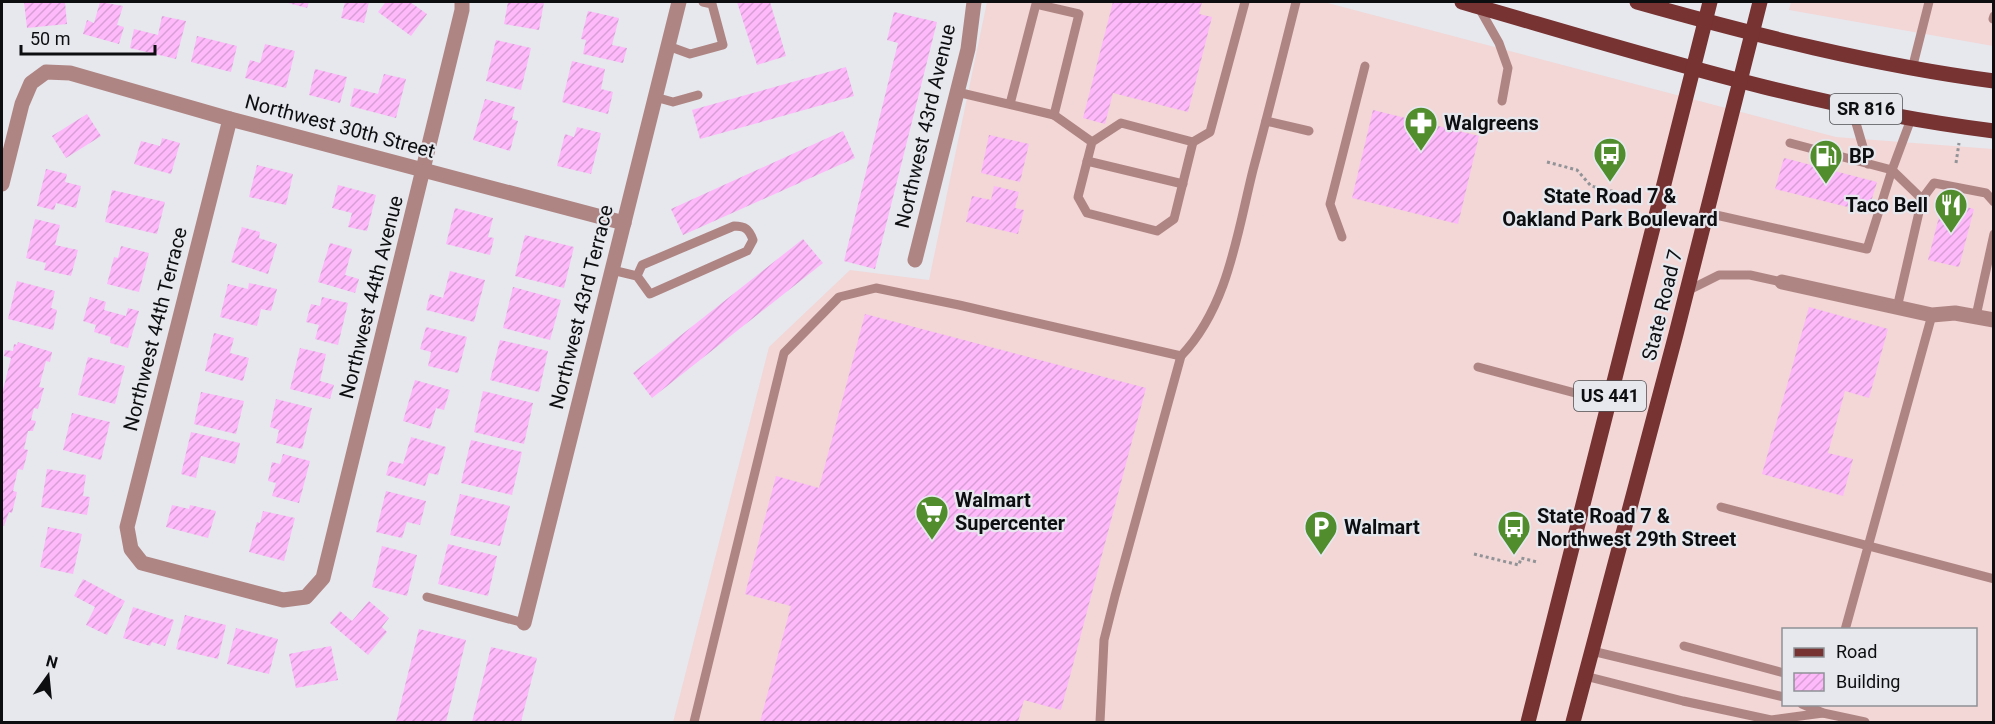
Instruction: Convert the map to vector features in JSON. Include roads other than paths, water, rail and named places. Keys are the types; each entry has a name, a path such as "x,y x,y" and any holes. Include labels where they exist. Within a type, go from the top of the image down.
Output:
{"main road":[{"name":"SR 816","path":"1462,2 1740,81 1911,119 1994,131"},
{"name":"SR 816","path":"1637,2 1752,33 1912,69 1994,81"},
{"name":"State Road 7","path":"1528,723 1710,2"},
{"name":"State Road 7","path":"1573,723 1687,291 1760,2"}],"street":[{"name":"Northwest 44th Avenue","path":"306,597 323,578 424,170 462,2"},
{"name":"Northwest 43rd Terrace","path":"524,623 679,2"},
{"name":"Northwest 43rd Avenue","path":"915,260 968,49 974,2"},
{"name":"Northwest 30th Street","path":"2,184 22,104 31,83 46,72 70,73 624,223"},
{"name":"Northwest 44th Terrace","path":"230,118 127,526 131,549 142,563 283,600 306,597"},
{"path":"1782,282 1932,315 1955,313 1994,320"}],"lane":[{"path":"668,46 690,54 723,45 712,4 703,2"},
{"path":"1193,142 1174,219 1157,231 1087,213 1078,196 1092,142 1121,123 1193,142 1210,132 1245,2"},
{"path":"1100,723 1104,640 1114,596 1181,356 1216,305 1232,256 1296,2"},
{"path":"1912,69 1929,2"},
{"path":"1010,104 1036,4 1079,14 1054,115"},
{"path":"1478,6 1499,43 1508,68 1502,101"},
{"path":"1341,237 1330,204 1365,66"},
{"path":"957,92 1054,115 1092,142"},
{"path":"655,97 673,102 698,95"},
{"path":"1851,106 1868,164"},
{"path":"1707,213 1867,249 1911,119"},
{"path":"1266,121 1309,131"},
{"path":"1790,143 1892,170 1922,199"},
{"path":"1087,160 1183,184"},
{"path":"1897,308 1922,199 1934,183 1986,193 1994,202"},
{"path":"612,270 637,276 650,294 747,251 753,240 749,231 742,226 734,226 642,265 637,276"},
{"path":"1976,316 1994,234"},
{"path":"1687,291 1719,275 1749,275 1782,282"},
{"path":"694,723 784,352 839,297 876,288 1181,356"},
{"path":"1846,628 1932,315"},
{"path":"1478,367 1609,402"},
{"path":"1721,507 1994,579"},
{"path":"427,597 524,623"},
{"path":"1684,645 1782,672"},
{"path":"1592,651 1782,697"},
{"path":"1585,676 1771,720 1824,709"},
{"path":"1808,706 1824,709 1865,723"}],"place":[{"name":"Walgreens","path":"1421,152"},
{"name":"State Road 7 & Oakland Park Boulevard","path":"1610,183"},
{"name":"BP","path":"1826,185"},
{"name":"Taco Bell","path":"1951,234"},
{"name":"Walmart Supercenter","path":"932,541"},
{"name":"Walmart","path":"1321,556"},
{"name":"State Road 7 & Northwest 29th Street","path":"1514,556"}]}
